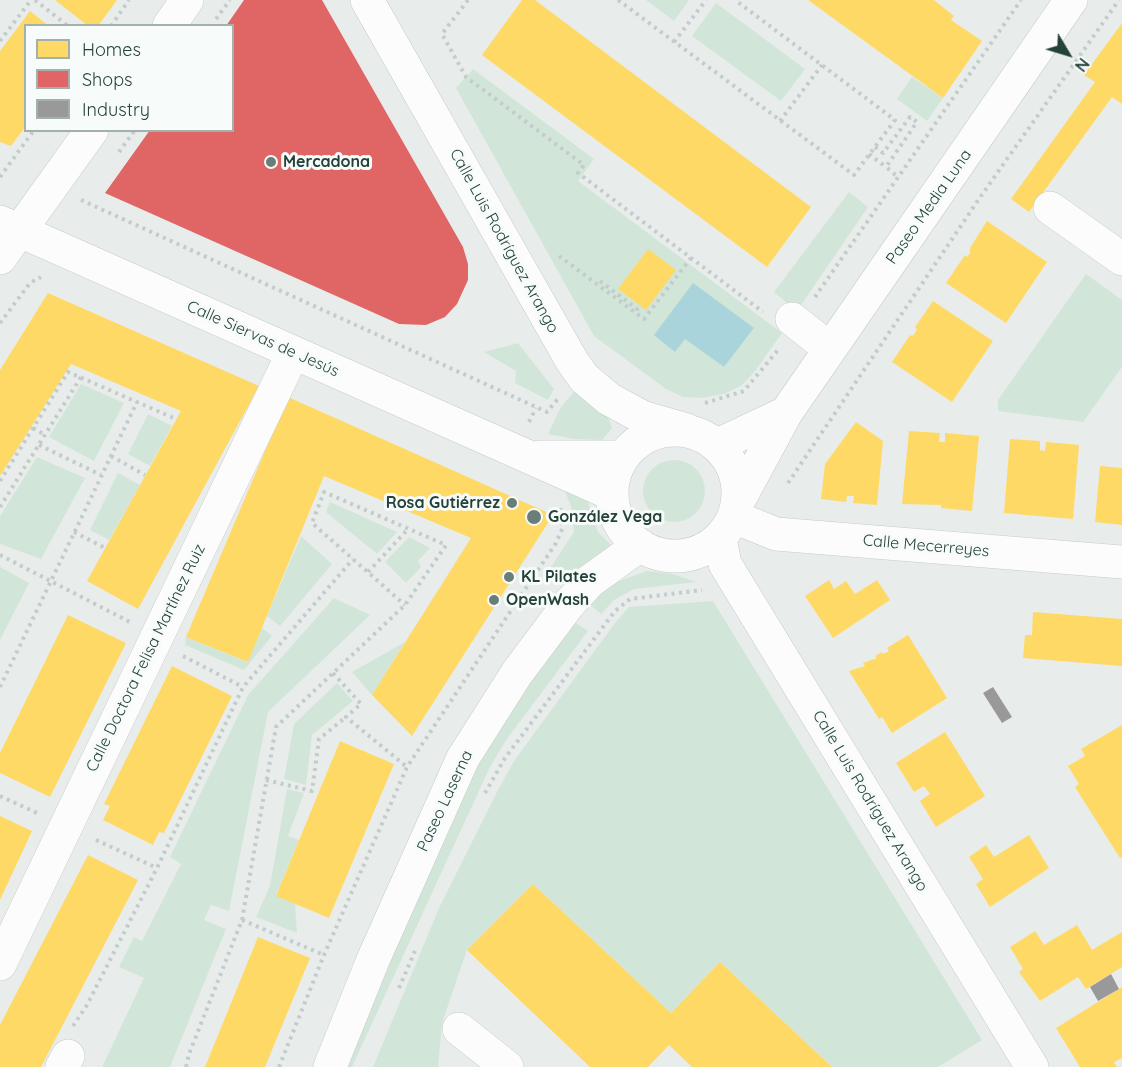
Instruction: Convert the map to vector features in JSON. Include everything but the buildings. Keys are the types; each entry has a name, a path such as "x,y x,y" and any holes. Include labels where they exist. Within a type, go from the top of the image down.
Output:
{"street":[{"path":"170,24 187,0"},
{"name":"Calle Luis Rodríguez Arango","path":"367,0 572,361 584,378 609,399 642,417 695,416"},
{"name":"Paseo Media Luna","path":"730,519 786,413 1071,0"},
{"path":"0,258 10,226 91,132"},
{"path":"1050,208 1122,259"},
{"name":"Calle Siervas de Jesús","path":"10,226 612,494"},
{"path":"793,325 830,349"},
{"name":"Calle Doctora Felisa Martínez Ruiz","path":"0,964 80,833 157,636 293,353"},
{"name":"Paseo Media Luna","path":"718,446 786,413"},
{"path":"695,416 704,436 718,446 731,461 738,481 730,519 702,550 686,555 668,555 640,545 626,532 618,520 612,494 615,475 623,457 635,443 695,416"},
{"name":"Calle Siervas de Jesús","path":"527,457 623,457"},
{"name":"Calle Luis Rodríguez Arango","path":"730,519 725,564 1026,1065"},
{"name":"Calle Mecerreyes","path":"730,519 776,534 1122,562"},
{"name":"Paseo Laserna","path":"330,1067 373,960 463,758 517,673 568,605 590,581 640,545"},
{"path":"459,1029 507,1067"}],"path":[{"path":"0,41 33,0 65,24"},
{"path":"112,24 129,0"},
{"path":"212,24 230,0"},
{"path":"468,0 442,33 466,77 584,165 578,173 691,258 793,325"},
{"path":"618,0 854,175 895,120 735,0"},
{"path":"674,42 706,0"},
{"path":"695,416 744,391 763,371 1021,0"},
{"path":"786,486 974,205 1119,0"},
{"path":"780,121 822,65"},
{"path":"875,147 883,153 910,117 917,122 886,167"},
{"path":"0,177 33,132"},
{"path":"869,154 898,177"},
{"path":"84,201 536,408"},
{"path":"559,255 625,303 637,309 639,305"},
{"path":"600,281 644,319 691,258"},
{"path":"0,323 30,283 46,277"},
{"path":"0,481 68,372 176,419"},
{"path":"1,504 81,377"},
{"path":"0,687 137,402"},
{"path":"33,428 45,435"},
{"path":"39,445 101,475"},
{"path":"111,456 145,475"},
{"path":"186,1067 189,1054 242,920 276,726 405,605 446,545 324,492 312,524 405,605"},
{"path":"368,572 408,529"},
{"path":"74,532 105,548"},
{"path":"0,555 157,636"},
{"path":"66,1052 243,687 353,559"},
{"path":"279,1067 324,955 407,767 531,577"},
{"path":"480,802 505,758 615,611 630,599 708,590"},
{"path":"183,656 243,687"},
{"path":"266,780 312,791 319,739 361,704 333,673"},
{"path":"346,717 407,767"},
{"path":"0,796 157,868"},
{"path":"242,920 324,955"},
{"path":"399,990 417,946"}],"green space":[{"path":"646,0 689,0 674,21"},
{"path":"716,3 805,69 781,101 692,36"},
{"path":"473,69 594,159 578,181 782,333 756,370 741,386 724,394 702,398 683,397 666,389 594,336 456,88","holes":["754,328 724,367 685,338"]},
{"path":"912,77 943,98 927,121 897,99"},
{"path":"849,192 868,207 797,311 774,292"},
{"path":"1086,274 1122,300 1122,367 1083,422 998,411 998,400"},
{"path":"518,343 554,389 548,400 515,383 516,371 484,352"},
{"path":"81,384 124,403 94,461 49,437"},
{"path":"580,385 607,414 612,428 602,440 574,439 548,434 561,407"},
{"path":"148,414 172,426 150,466 128,454"},
{"path":"37,457 85,478 41,559 0,544 0,516"},
{"path":"674,460 696,469 705,491 696,513 674,522 652,513 643,491 652,469"},
{"path":"118,473 140,485 109,540 90,530"},
{"path":"564,489 588,502 598,532 612,549 578,571 565,583 549,570 574,532 571,506"},
{"path":"330,502 397,532 377,554 326,512"},
{"path":"301,536 332,564 280,626 267,616"},
{"path":"409,537 430,548 418,561 421,567 406,583 385,562"},
{"path":"0,567 29,583 0,640"},
{"path":"647,571 673,574 696,582 634,589 614,600 601,614 589,604 611,584"},
{"path":"334,598 370,615 268,712 229,911 211,905 204,920 226,929 170,1067 102,1067 144,978 119,967 134,937 142,941 181,864 170,857 248,695"},
{"path":"713,601 982,1040 938,1067 832,1067 720,962 671,1013 533,884 467,950 442,1023 438,1067 373,1067 439,908 514,761 629,607"},
{"path":"573,621 588,631 506,740 490,767 352,1067 343,1067 478,766 526,688"},
{"path":"262,628 272,636 244,670 185,645 186,637 247,662"},
{"path":"405,642 372,695 352,672"},
{"path":"337,683 353,701 312,735 306,785 284,779 294,724"},
{"path":"287,789 304,793 288,836 299,840 276,895 295,904 297,933 256,917 270,886"}],"water":[{"path":"693,283 754,328 724,367 685,339 675,352 654,335"}],"place":[{"name":"Mercadona","path":"271,162"},
{"name":"Rosa Gutiérrez","path":"512,503"},
{"name":"González Vega","path":"534,517"},
{"name":"KL Pilates","path":"509,577"},
{"name":"OpenWash","path":"494,600"}]}
